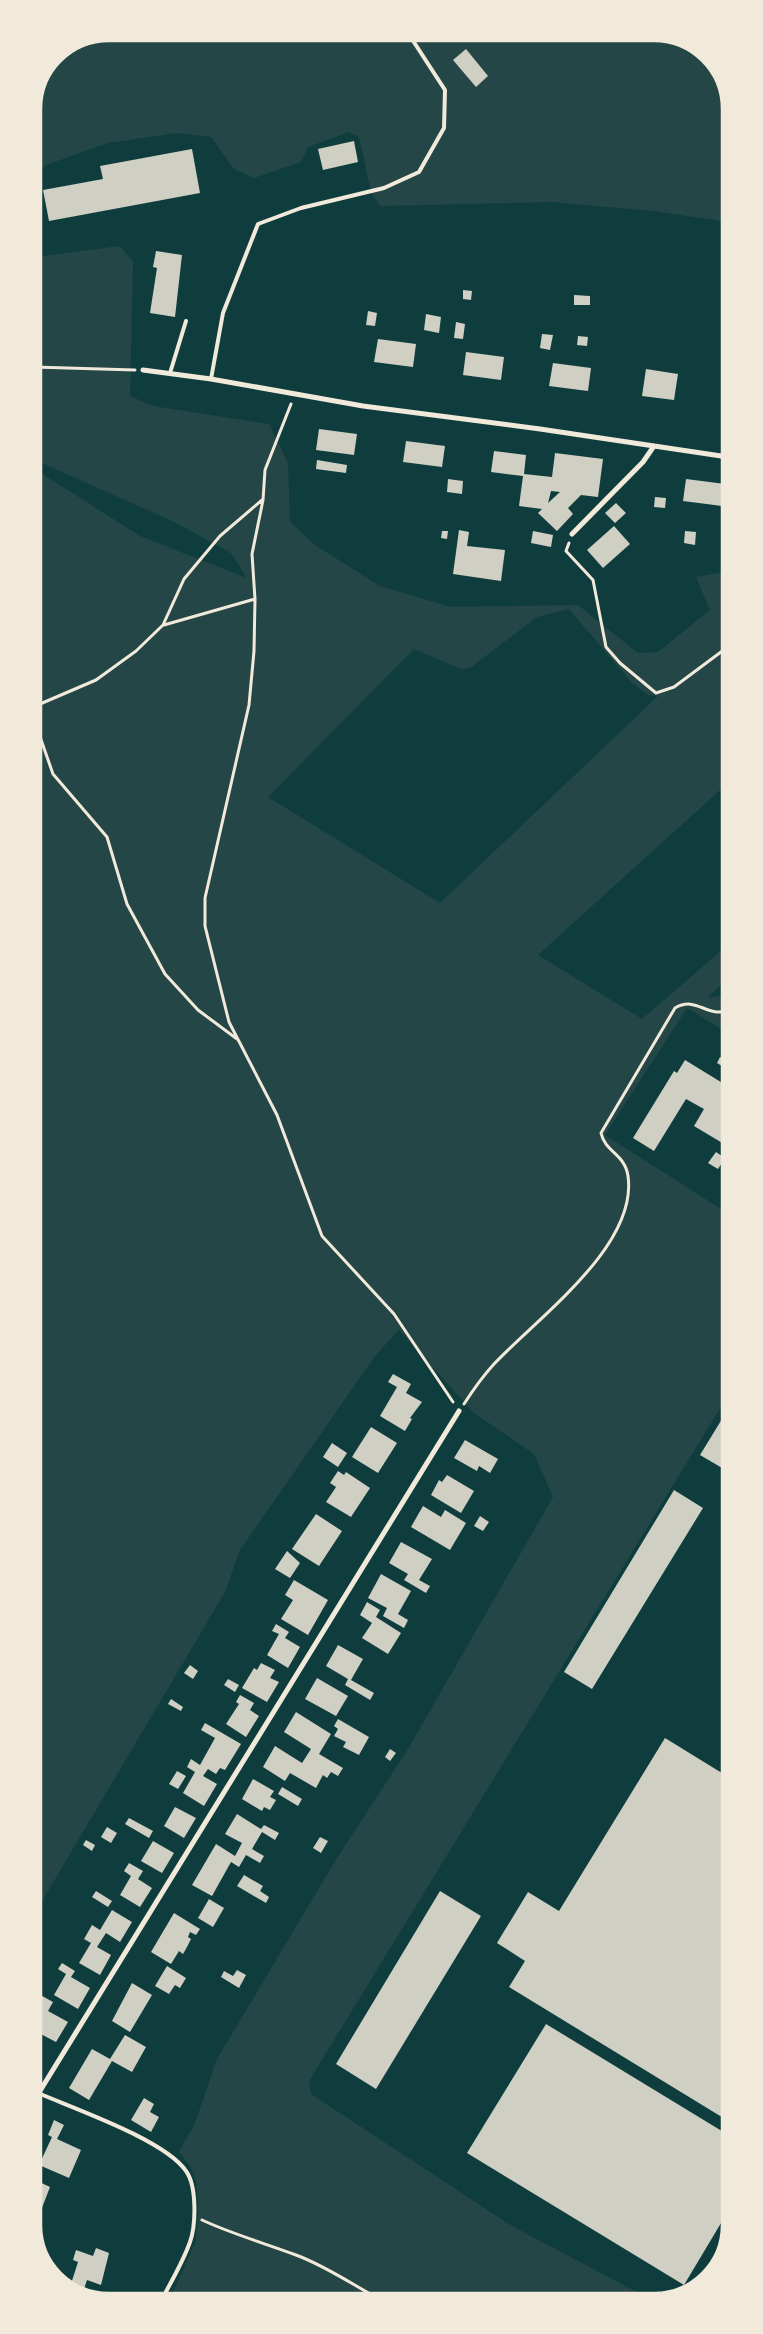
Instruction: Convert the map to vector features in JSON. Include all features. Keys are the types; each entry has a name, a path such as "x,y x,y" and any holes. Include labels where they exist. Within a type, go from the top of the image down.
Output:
{"street":[{"path":"143,370 211,378 363,406 722,456"},
{"path":"572,534 643,462 654,446"},
{"path":"41,2088 459,1411"}],"lane":[{"path":"211,378 223,313 258,224 301,208 384,188 418,172 444,128 445,90 413,41"},
{"path":"170,373 186,321"},
{"path":"41,2094 150,2141 175,2159 187,2172 195,2216 190,2242 165,2293"}],"path":[{"path":"41,366 143,370"},
{"path":"295,394 266,470 263,500 252,554 255,599 254,651 249,705 205,898 205,926 229,1022 276,1115 322,1236 394,1314 459,1411 493,1365 560,1301 605,1250 623,1218 627,1199 628,1178 625,1163 602,1142 600,1133 675,1008 683,1003 692,1002 714,1012 722,1011"},
{"path":"41,704 96,680 136,651 163,625 184,579 220,536 263,500"},
{"path":"572,534 566,551 593,580 606,647 620,663 656,693 674,687 722,651"},
{"path":"163,625 255,599"},
{"path":"41,740 53,774 106,837 127,904 165,974 198,1010 238,1039"},
{"path":"195,2216 226,2231 297,2255 355,2284 368,2293"}],"shaded area":[{"path":"109,41 658,41 680,46 688,50 705,64 717,83 722,109 722,221 653,211 552,202 380,206 371,192 359,137 349,132 308,147 301,162 254,178 234,169 211,137 177,133 108,143 46,165 41,170 41,109 46,83 61,61 71,53 83,46 96,43"},
{"path":"120,246 133,262 130,396 153,406 269,424 288,463 290,522 315,545 380,586 451,607 578,605 638,653 658,652 710,610 696,577 722,572 722,788 538,955 642,1019 722,950 722,984 707,998 722,995 722,1030 687,1008 605,1135 722,1210 722,1405 309,2081 311,2094 512,2226 639,2293 173,2293 196,2241 198,2210 196,2180 190,2166 179,2152 195,2123 217,2059 337,1858 408,1749 553,1497 534,1454 474,1413 399,1330 375,1356 240,1550 225,1592 41,1903 41,473 140,536 247,578 231,553 172,521 41,463 41,252 43,256","holes":["569,609 631,682 648,695 658,696 440,903 268,797 414,649 461,669 470,668 537,617"]}],"building":[{"path":"466,49 488,76 476,87 453,60"},
{"path":"354,141 358,162 323,170 318,149"},
{"path":"192,149 200,193 49,221 43,190 103,179 100,166"},
{"path":"156,251 182,255 175,317 150,313 157,268 153,267"},
{"path":"463,290 472,291 471,300 463,299"},
{"path":"574,295 590,296 590,305 574,305"},
{"path":"368,311 377,313 375,326 366,325"},
{"path":"426,314 441,317 439,333 424,330"},
{"path":"456,322 465,324 463,339 454,338"},
{"path":"542,334 553,335 550,350 540,348"},
{"path":"578,336 588,337 587,346 577,345"},
{"path":"378,339 416,344 413,367 374,362"},
{"path":"466,352 504,357 501,380 463,375"},
{"path":"553,363 591,368 588,391 549,386"},
{"path":"646,369 678,374 674,400 642,396"},
{"path":"319,429 357,434 354,455 316,450"},
{"path":"406,441 445,446 442,467 403,462"},
{"path":"494,451 526,455 524,474 552,477 555,453 603,459 598,497 581,495 568,508 573,514 557,531 538,513 542,509 519,506 523,476 491,472","holes":["551,491 560,492 548,503"]},
{"path":"317,460 347,465 346,473 316,469"},
{"path":"448,479 463,481 462,494 447,492"},
{"path":"686,479 722,484 722,506 683,501"},
{"path":"655,497 666,498 665,508 654,507"},
{"path":"616,503 626,513 615,523 605,513"},
{"path":"614,526 630,544 603,568 587,550"},
{"path":"459,530 469,532 467,546 505,550 501,581 453,574"},
{"path":"442,531 448,531 447,539 441,538"},
{"path":"533,531 553,535 551,547 531,543"},
{"path":"685,531 696,532 695,545 684,543"},
{"path":"720,1057 722,1058 722,1066 717,1063"},
{"path":"685,1060 722,1083 722,1143 694,1126 704,1109 686,1099 654,1151 633,1138 674,1071 677,1073"},
{"path":"716,1152 722,1156 722,1163 718,1169 708,1163"},
{"path":"393,1374 411,1384 406,1393 422,1402 410,1418 412,1419 405,1431 380,1416 397,1387 388,1382"},
{"path":"722,1419 722,1468 700,1455"},
{"path":"371,1427 397,1443 378,1473 352,1457"},
{"path":"465,1440 498,1459 490,1473 479,1466 477,1471 454,1458"},
{"path":"332,1443 347,1453 338,1467 323,1457"},
{"path":"338,1471 344,1475 346,1472 370,1488 351,1517 326,1502 336,1487 330,1483"},
{"path":"447,1475 474,1491 461,1513 431,1495 439,1480 442,1482"},
{"path":"674,1490 703,1508 592,1689 564,1672"},
{"path":"423,1506 441,1517 445,1510 466,1523 450,1550 411,1527"},
{"path":"316,1514 342,1531 319,1566 292,1549"},
{"path":"480,1516 489,1522 483,1531 474,1526"},
{"path":"401,1542 432,1559 419,1580 430,1586 426,1593 404,1580 408,1574 389,1563"},
{"path":"287,1551 300,1563 290,1578 275,1569"},
{"path":"381,1574 411,1591 398,1614 408,1620 404,1628 383,1616 387,1608 368,1598"},
{"path":"294,1580 328,1600 308,1635 281,1619 293,1600 285,1595"},
{"path":"367,1602 380,1610 376,1617 401,1633 388,1654 362,1638 372,1623 360,1615"},
{"path":"276,1624 289,1632 285,1638 300,1647 288,1668 267,1655 279,1634 272,1631"},
{"path":"338,1645 363,1659 351,1680 374,1693 370,1700 345,1685 348,1679 326,1666"},
{"path":"261,1663 275,1670 270,1678 279,1682 267,1702 242,1688 254,1668 257,1670"},
{"path":"190,1665 198,1671 193,1679 184,1673"},
{"path":"317,1678 348,1696 336,1716 305,1699"},
{"path":"228,1679 239,1685 235,1692 224,1685"},
{"path":"240,1695 254,1703 250,1710 259,1716 246,1737 226,1724 239,1704 236,1702"},
{"path":"171,1699 183,1707 181,1711 168,1704"},
{"path":"296,1712 331,1734 319,1754 343,1768 338,1776 331,1772 327,1778 323,1775 316,1788 290,1773 285,1781 263,1767 275,1746 302,1763 311,1749 284,1732"},
{"path":"338,1719 369,1737 359,1755 343,1747 346,1742 334,1736 338,1729 334,1726"},
{"path":"205,1723 241,1744 225,1770 220,1768 216,1774 208,1769 203,1776 217,1784 204,1806 183,1793 195,1772 187,1767 191,1759 200,1765 215,1738 201,1730"},
{"path":"665,1738 722,1773 722,2117 509,1987 525,1961 497,1943 528,1892 559,1911"},
{"path":"390,1749 396,1753 390,1761 385,1757"},
{"path":"177,1771 186,1776 178,1789 169,1784"},
{"path":"253,1779 274,1791 270,1797 276,1800 270,1810 264,1807 262,1811 242,1799"},
{"path":"282,1787 302,1799 298,1806 278,1794"},
{"path":"175,1807 196,1818 184,1838 164,1826"},
{"path":"237,1814 261,1829 264,1825 279,1833 275,1840 262,1832 252,1849 264,1856 260,1863 246,1855 239,1867 231,1862 212,1896 192,1885 216,1844 235,1856 242,1843 225,1834"},
{"path":"129,1818 153,1831 149,1838 125,1824"},
{"path":"107,1827 117,1833 111,1843 101,1837"},
{"path":"320,1837 328,1841 321,1853 313,1848"},
{"path":"86,1840 95,1845 92,1851 83,1845"},
{"path":"153,1841 174,1853 162,1873 141,1861"},
{"path":"129,1863 143,1871 138,1879 152,1888 140,1907 120,1895 131,1876 124,1871"},
{"path":"244,1875 263,1886 260,1891 269,1897 266,1903 237,1886"},
{"path":"96,1891 112,1901 108,1907 92,1897"},
{"path":"440,1891 481,1916 376,2089 336,2064"},
{"path":"209,1899 224,1908 213,1927 198,1918"},
{"path":"112,1910 132,1922 120,1942 106,1933 97,1947 111,1955 100,1975 79,1963 91,1943 84,1939 92,1925 100,1930"},
{"path":"174,1913 200,1929 196,1935 190,1932 188,1937 191,1939 183,1954 179,1951 171,1964 151,1952"},
{"path":"62,1963 75,1971 71,1977 90,1988 78,2009 54,1995 66,1974 58,1969"},
{"path":"167,1966 186,1978 180,1988 175,1985 169,1994 155,1986"},
{"path":"237,1970 246,1975 239,1988 221,1977 224,1971 233,1976"},
{"path":"132,1983 152,1995 130,2032 112,2021"},
{"path":"41,1995 53,2002 48,2011 68,2022 56,2042 41,2034"},
{"path":"546,2024 722,2131 722,2221 684,2285 467,2153"},
{"path":"125,2035 146,2047 132,2072 112,2061 89,2100 69,2088 92,2049 110,2059"},
{"path":"144,2098 154,2104 150,2112 159,2117 151,2132 131,2120"},
{"path":"54,2120 64,2125 57,2139 81,2150 69,2178 41,2166 41,2161 52,2137 48,2135"},
{"path":"41,2183 50,2187 41,2210"},
{"path":"96,2248 109,2253 101,2285 87,2280 83,2288 72,2281 78,2262 73,2260 76,2250 93,2256"}]}
